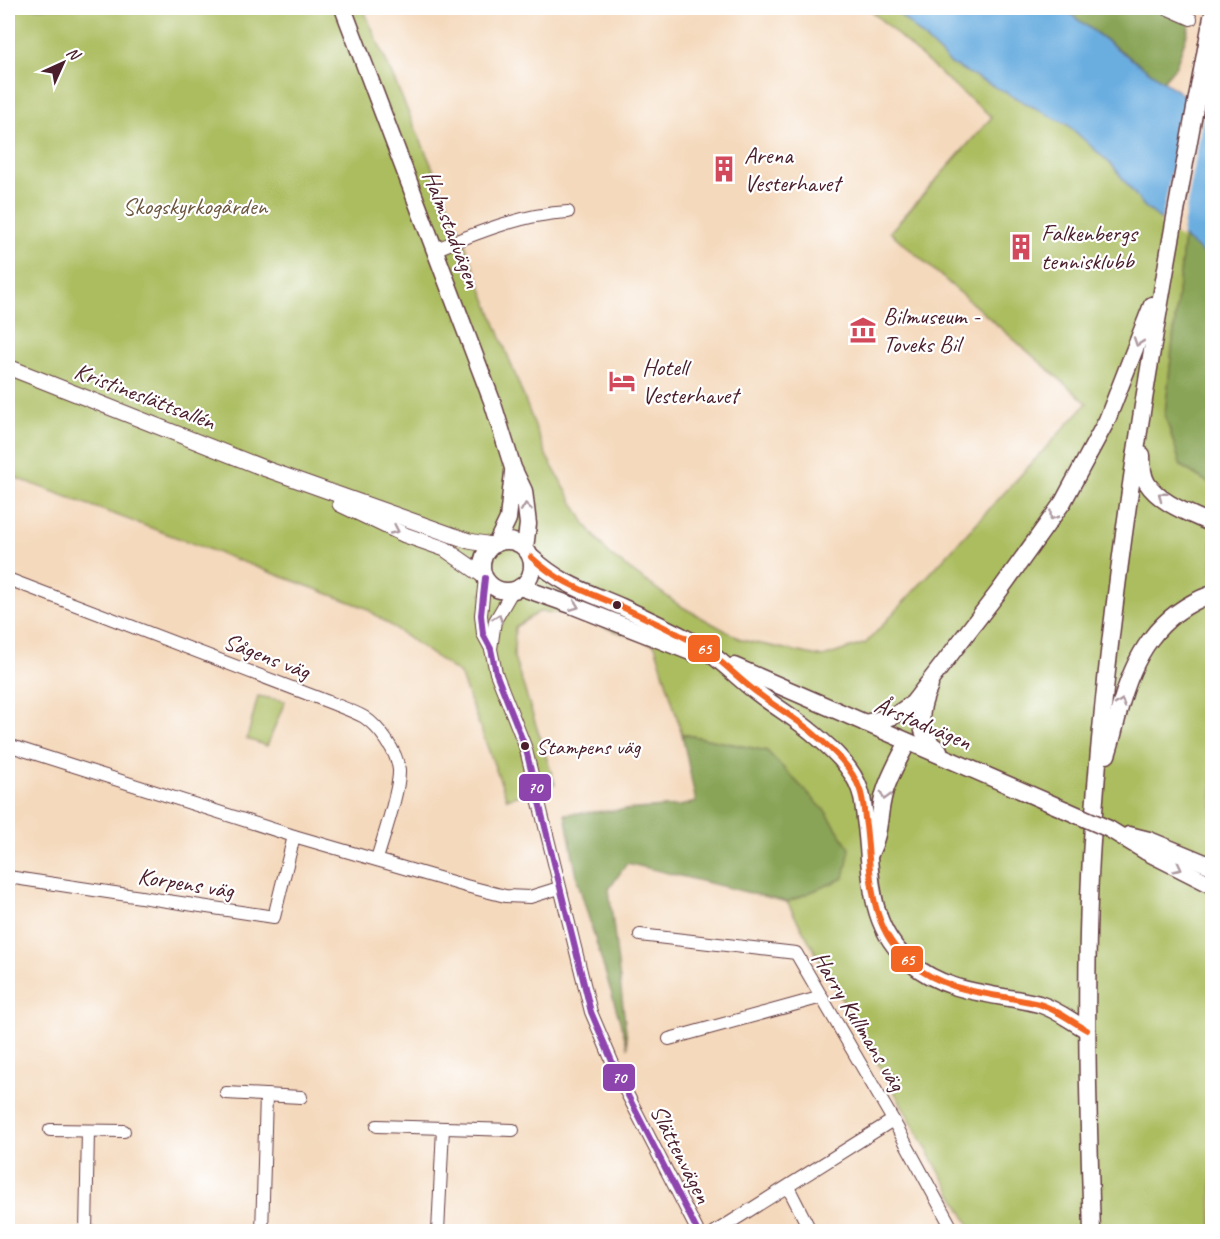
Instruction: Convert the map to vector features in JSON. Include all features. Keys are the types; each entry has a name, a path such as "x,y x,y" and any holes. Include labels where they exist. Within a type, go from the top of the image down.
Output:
{"main road":[{"name":"Halmstadvägen","path":"343,8 492,401 513,468 524,491 527,509 528,553"},
{"path":"1092,1232 1087,1030 1088,925 1108,651 1166,259 1212,17"},
{"path":"865,723 894,716 913,703 1030,550 1063,502 1121,387 1166,259"},
{"path":"1144,405 1146,434 1142,463 1147,483 1173,504 1212,524"},
{"name":"Halmstadvägen","path":"494,544 508,519 513,468"},
{"path":"507,540 516,542 528,553 531,574 516,589 497,589 484,577 482,559 494,544 507,540"},
{"name":"Årstadvägen","path":"528,553 554,577 569,586 663,627 697,644 719,659"},
{"name":"Årstadvägen","path":"516,589 572,605 694,653 719,659 1109,829 1145,851 1212,885"},
{"path":"1098,779 1111,745 1118,713 1137,659 1164,622 1184,608 1212,594"},
{"path":"719,659 759,694 813,732 849,770 860,790 876,912 887,936 900,953 911,964 946,985 1041,1005 1058,1012 1087,1030"},
{"path":"937,672 921,719 922,733 926,741 934,748 965,767"},
{"path":"869,855 878,838 884,794 908,742"},
{"name":"Årstadvägen","path":"1109,829 1149,840 1212,866"}],"street":[{"path":"1166,8 1191,19"},
{"path":"434,250 517,221 550,212 568,212"},
{"name":"Kristineslättsallén","path":"8,367 266,469 468,541 494,544"},
{"name":"Kristineslättsallén","path":"266,469 405,535 445,549 484,577"},
{"name":"Slättenvägen","path":"484,577 481,615 483,634 491,649 496,673 525,746 591,1012 620,1080 698,1232"},
{"name":"Sågens väg","path":"8,579 334,704 363,717 378,728 391,746 399,769 377,859"},
{"name":"Slättenvägen","path":"491,649 495,621 502,607 516,589"},
{"path":"8,745 294,836 505,896 530,897 559,888"},
{"name":"Korpens väg","path":"8,877 274,917 294,836"},
{"name":"Harry Kullmans väg","path":"640,935 796,953 893,1120 954,1232"},
{"path":"669,1039 822,997"},
{"path":"226,1093 301,1097"},
{"path":"262,1232 266,1095"},
{"name":"Harry Kullmans väg","path":"716,1232 893,1120"},
{"path":"377,1126 513,1130"},
{"path":"438,1232 443,1128"},
{"path":"50,1130 124,1131"},
{"path":"86,1232 88,1131"},
{"path":"788,1187 811,1232"}],"green space":[{"name":"Skogskyrkogården","path":"8,8 363,8 457,224 547,457 586,525 610,555 679,605 742,640 823,657 866,643 1087,403 890,232 992,117 954,86 868,8 893,8 951,64 1068,125 1113,166 1144,206 1184,237 1165,415 1181,466 1212,485 1212,1231 973,1231 787,902 844,878 767,751 682,734 655,645 563,613 539,612 515,627 514,657 555,784 507,799 460,674 364,607 8,475"},
{"path":"1062,8 1193,8 1176,66 1163,81"},
{"path":"1184,237 1212,260 1212,485 1181,466 1165,415"},
{"path":"258,696 285,701 267,746 247,739"},
{"path":"682,734 767,751 826,812 850,849 844,878 787,902 627,863 609,889 628,1048 578,882 565,814 680,806 696,802"}],"water":[{"path":"893,8 1062,8 1212,115 1212,260 1144,206 1113,166 1068,125 951,64"}],"pier":[{"path":"1187,94 1205,107 1181,239 1161,224"}],"transit line":[{"name":"65","path":"531,557 564,581 649,620 704,649 751,688 807,729 841,759 852,774 861,794 871,882 879,917 897,949 911,963 925,973 956,987 1045,1006 1087,1030"},
{"name":"70","path":"485,578 481,615 483,634 491,649 496,673 525,746 591,1012 620,1080 698,1232"}],"place":[{"name":"Arena Vesterhavet","path":"724,169"},
{"name":"Falkenbergs tennisklubb","path":"1021,247"},
{"name":"Bilmuseum - Toveks Bil","path":"863,330"},
{"name":"Hotell Vesterhavet","path":"622,381"},
{"name":"Stampens väg","path":"525,746"}]}
